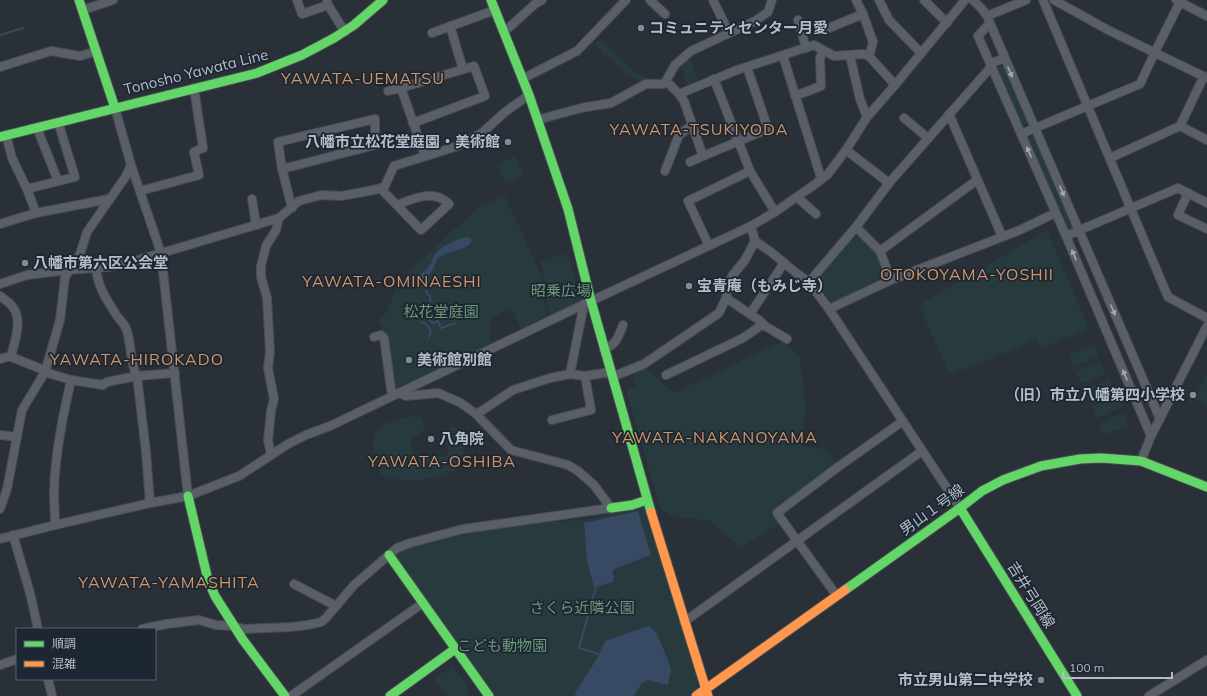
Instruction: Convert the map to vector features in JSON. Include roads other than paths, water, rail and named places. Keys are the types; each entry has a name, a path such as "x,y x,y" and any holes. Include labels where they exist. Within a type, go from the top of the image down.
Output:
{"street":[{"path":"79,0 115,108 131,165 161,252 188,496 208,580 233,626 285,696"},
{"path":"83,10 113,0"},
{"path":"297,0 302,14 327,2 345,32"},
{"name":"Tonosho Yawata Line","path":"3,136 257,73 307,53 345,32 383,0"},
{"path":"491,0 529,95 568,208 587,302 604,350 647,500 707,692"},
{"path":"504,32 535,4 542,0"},
{"path":"522,79 577,51 626,0"},
{"path":"650,0 665,14"},
{"path":"714,0 729,33"},
{"path":"537,120 581,108 611,103 646,84 664,84 675,65 691,51 756,21 768,12 772,0"},
{"path":"856,0 863,14 873,42 869,56"},
{"path":"879,0 889,20 921,53"},
{"path":"924,0 947,23"},
{"path":"0,539 150,503 188,496 239,476 271,454 306,435 330,426 587,302 751,226 775,212 828,174 846,150 867,117 965,0"},
{"path":"973,0 982,9 988,19 1160,419"},
{"path":"1026,0 988,19 978,36 1066,236 1151,436"},
{"path":"1043,0 1168,297 1207,318"},
{"path":"1054,0 1108,30 1206,77 1180,126 1110,158"},
{"path":"1021,134 1140,84 1178,1 1207,16"},
{"path":"432,33 495,10"},
{"path":"824,30 863,14"},
{"path":"798,20 806,48"},
{"path":"450,26 463,69"},
{"path":"680,94 714,79 814,45 834,56 862,54 869,56 895,85"},
{"path":"0,67 51,52 80,56 97,51"},
{"path":"795,96 822,86 820,58 823,51"},
{"path":"783,56 821,178"},
{"path":"850,56 860,100 867,117"},
{"path":"809,282 856,227 889,183 990,66 1004,58"},
{"path":"388,90 401,88 474,66 485,96 413,122"},
{"path":"690,162 768,129 747,67"},
{"path":"714,79 750,171 775,212"},
{"path":"666,81 680,94 684,102 703,156"},
{"path":"140,191 199,175 194,152 203,148 194,88"},
{"path":"401,88 425,156"},
{"path":"0,284 28,275 68,270 96,269 128,263 279,218 299,201 321,195 341,196 384,188 394,166 458,146 482,133 505,112 529,95"},
{"path":"949,114 1002,236"},
{"path":"904,118 928,138"},
{"path":"282,169 375,145 375,119 278,142 282,169 292,208"},
{"path":"27,189 75,177 58,122"},
{"path":"666,171 679,135 692,125"},
{"path":"1180,126 1207,140"},
{"path":"37,128 58,181"},
{"path":"3,136 36,213"},
{"path":"846,150 889,183"},
{"path":"0,507 7,489 22,410 45,372 60,320 65,277 68,270 80,254 87,232 126,176 131,165"},
{"path":"709,246 688,201 750,171"},
{"path":"880,251 977,180"},
{"path":"380,188 421,230 450,204 443,198 428,196 412,199 397,205"},
{"path":"1066,236 1130,207 1178,188 1207,203"},
{"path":"1188,193 1178,215 1207,229"},
{"path":"797,197 816,214"},
{"path":"0,224 36,213 109,199"},
{"path":"252,199 256,225"},
{"path":"829,309 891,280 1020,230 1055,213"},
{"path":"271,454 268,441 274,399 268,368 270,352 267,298 261,276 261,266 266,246 276,230 279,218"},
{"path":"751,226 755,241 809,282 829,309 960,508"},
{"path":"856,227 880,251 891,280"},
{"path":"477,414 513,390 550,378 570,374 585,376 611,375 644,364 719,313 726,298 728,284 732,276 745,260 755,241"},
{"path":"750,314 784,263"},
{"path":"96,269 97,280 102,293 127,330 132,351 134,372 137,376 146,452 150,503"},
{"path":"0,296 12,306 18,316 18,325 11,357"},
{"path":"726,298 787,339"},
{"path":"570,374 587,302"},
{"path":"666,375 743,338 763,324"},
{"path":"604,350 613,345 618,338 623,325"},
{"path":"1141,461 1151,436 1207,326"},
{"path":"1109,337 1122,332"},
{"path":"374,337 381,335 384,338 395,395"},
{"path":"0,359 11,357 39,368 45,372 71,380 103,385 106,382 137,376 175,373"},
{"path":"552,420 592,410 585,376"},
{"path":"55,525 54,490 57,460 65,406 71,380"},
{"path":"395,395 406,396 438,393 459,402 477,414 510,450 568,465 578,471 594,486 610,508"},
{"path":"838,596 796,541 777,513 838,466 903,422"},
{"path":"0,436 17,437"},
{"path":"684,622 922,451"},
{"name":"男山１号線","path":"696,696 707,692 983,490 1010,476 1046,464 1092,458 1141,461 1207,487"},
{"path":"148,628 199,620 216,625 233,626 244,629 308,625 321,622 354,585 397,548 410,543 463,529 632,505 647,500"},
{"name":"吉井弓岡線","path":"960,508 1077,696"},
{"path":"13,535 30,593 38,628"},
{"path":"388,555 489,696"},
{"path":"294,584 336,606"},
{"path":"290,696 423,603"},
{"path":"390,696 456,649"},
{"path":"0,665 16,659"},
{"path":"1149,696 1207,660"},
{"path":"48,680 52,696"}],"water":[{"path":"466,237 472,240 466,247 445,254 436,261 434,268 423,281 415,284 414,279 429,267 434,256 440,249"},
{"path":"638,511 651,555 614,569 612,573 614,577 613,582 594,587 587,561 584,523"},
{"path":"648,626 656,632 668,660 671,670 668,685 648,680 642,683 634,696 577,696 574,694 598,657 605,641"}],"waterway":[{"path":"0,35 23,28"},
{"path":"426,291 430,296 427,317 434,323 438,321 441,328 456,323"},
{"path":"421,322 426,324 429,328 429,337"},
{"path":"596,586 579,648 599,654"}],"place":[{"name":"コミュニティセンター月愛","path":"641,28"},
{"name":"八幡市立松花堂庭園・美術館","path":"508,142"},
{"name":"八幡市第六区公会堂","path":"25,263"},
{"name":"宝青庵（もみじ寺）","path":"689,286"},
{"name":"美術館別館","path":"409,360"},
{"name":"（旧）市立八幡第四小学校","path":"1193,395"},
{"name":"八角院","path":"431,439"},
{"name":"市立男山第二中学校","path":"1041,680"}],"district":[{"name":"YAWATA-UEMATSU","path":"363,78"},
{"name":"YAWATA-TSUKIYODA","path":"699,129"},
{"name":"OTOKOYAMA-YOSHII","path":"967,274"},
{"name":"YAWATA-OMINAESHI","path":"392,281"},
{"name":"YAWATA-HIROKADO","path":"137,359"},
{"name":"YAWATA-NAKANOYAMA","path":"715,437"},
{"name":"YAWATA-OSHIBA","path":"442,461"},
{"name":"YAWATA-YAMASHITA","path":"169,582"}],"park label":[{"name":"昭乗広場","path":"561,291"},
{"name":"松花堂庭園","path":"441,312"},
{"name":"さくら近隣公園","path":"582,608"},
{"name":"こども動物園","path":"502,646"}]}
